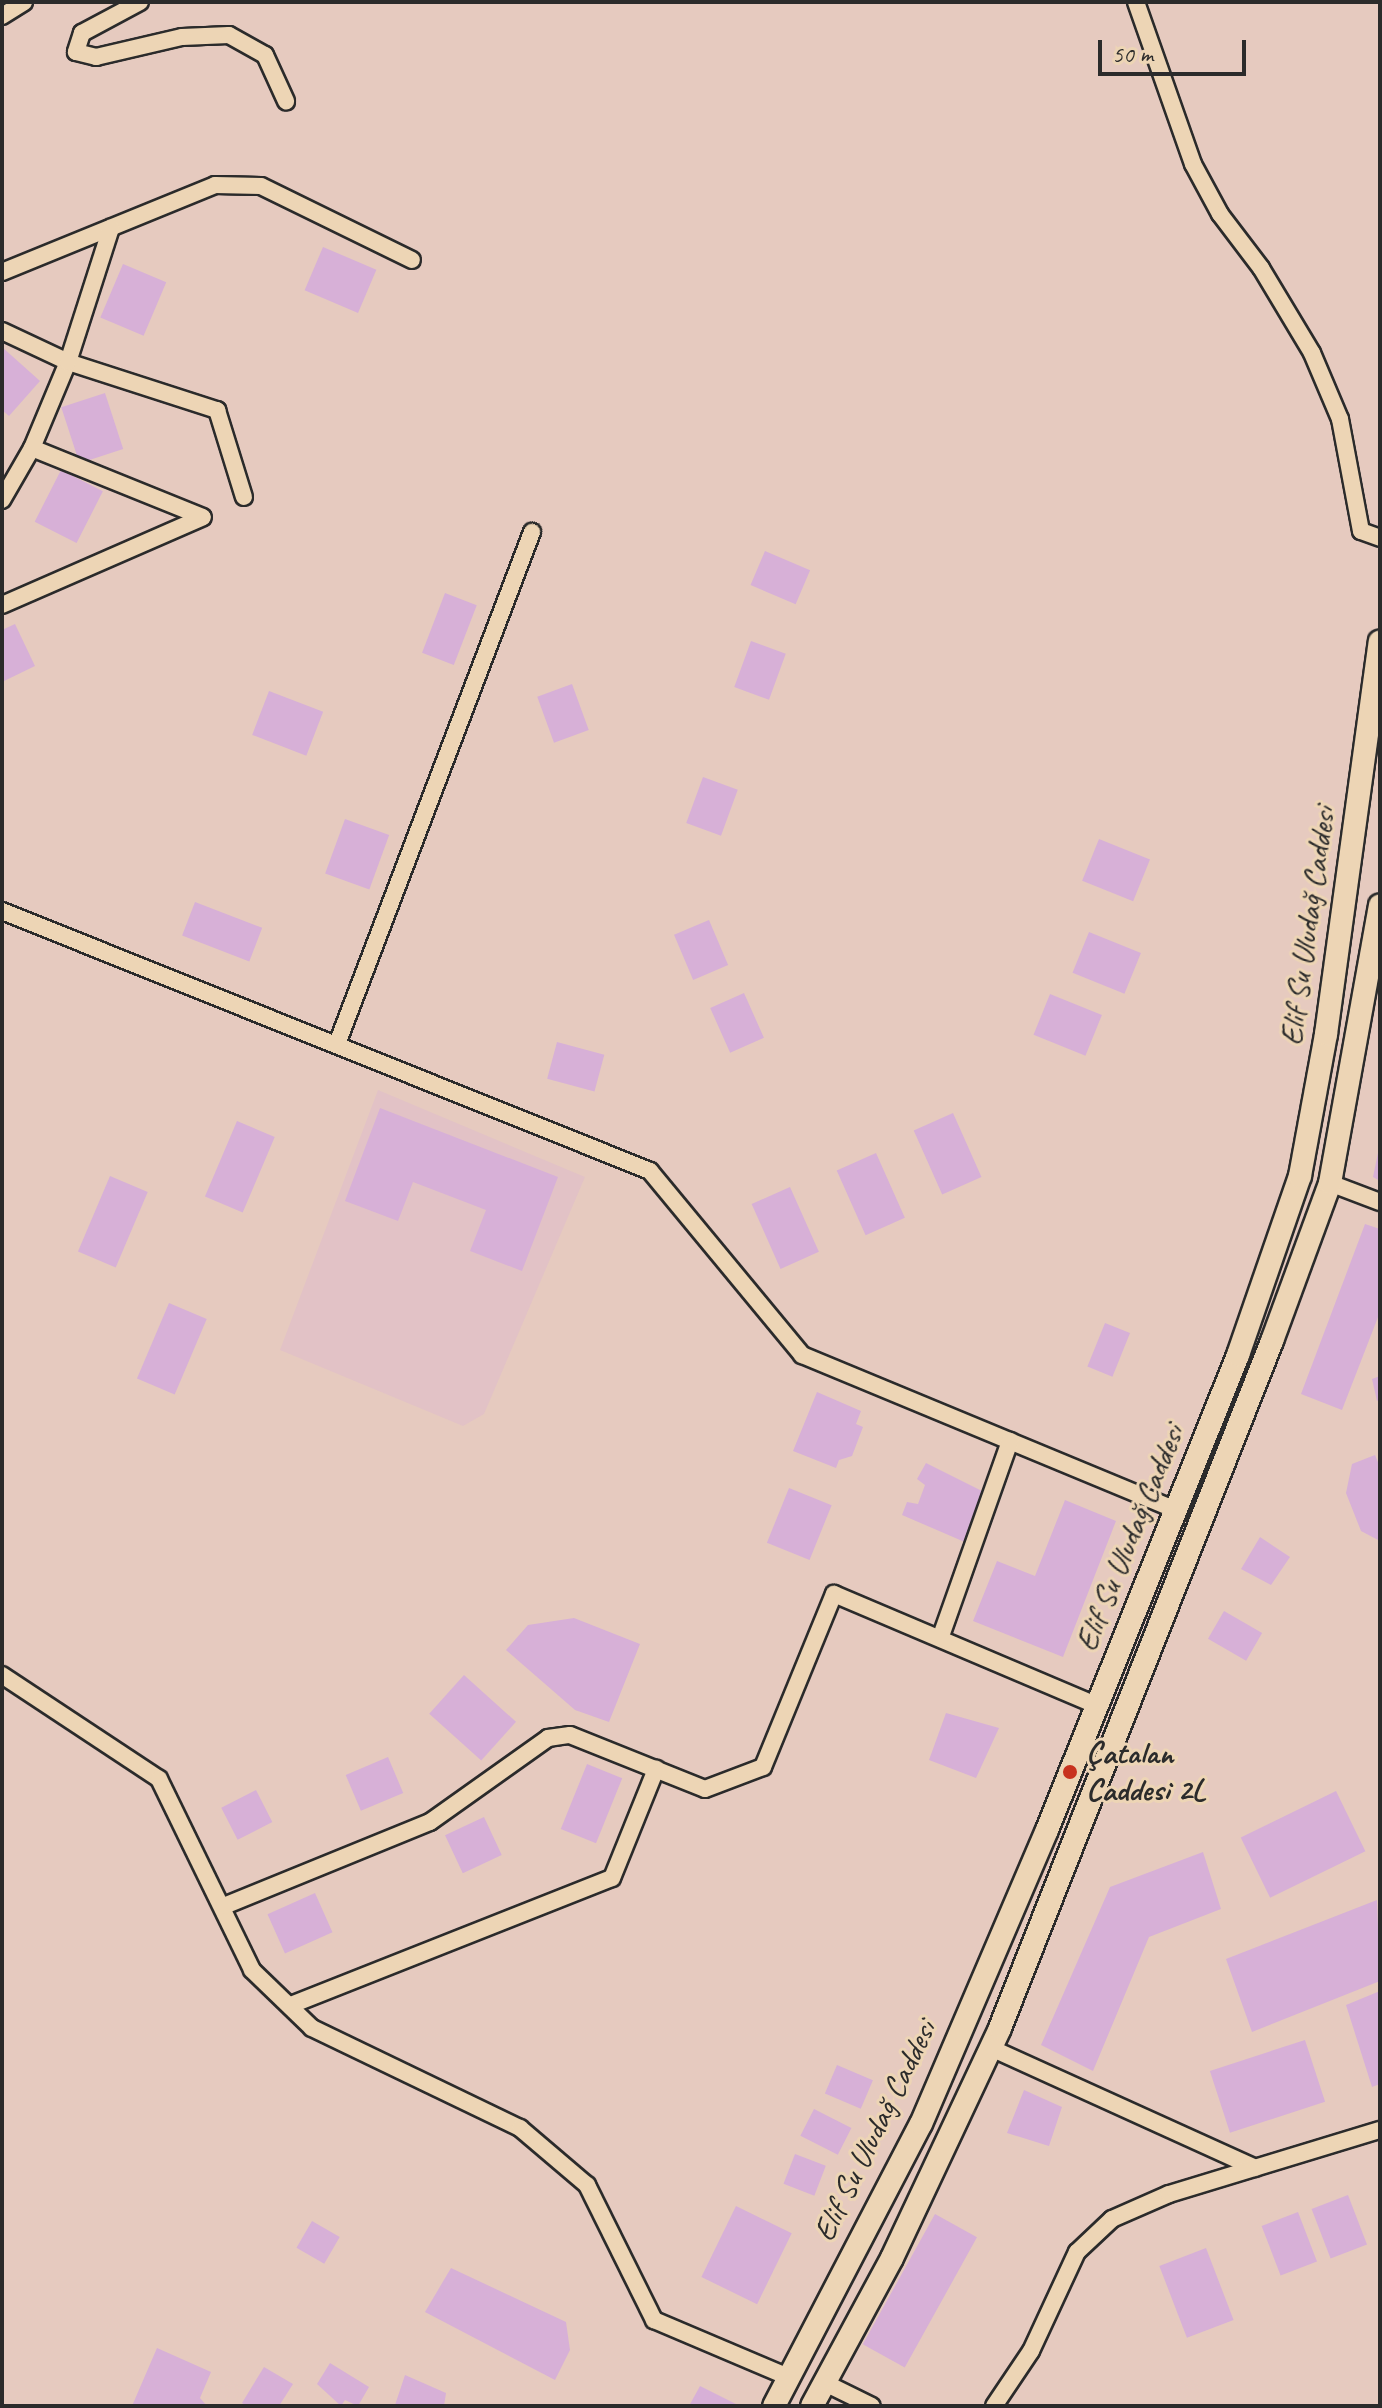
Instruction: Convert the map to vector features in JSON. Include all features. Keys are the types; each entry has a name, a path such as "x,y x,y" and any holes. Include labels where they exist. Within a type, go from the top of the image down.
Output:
{"main road":[{"name":"Elif Su Uludağ Caddesi","path":"774,2406 921,2124 1178,1511 1300,1176 1326,1034 1380,642"},
{"name":"Elif Su Uludağ Caddesi","path":"812,2406 892,2258 991,2048 1330,1183 1380,905"}],"street":[{"path":"2,16 24,2"},
{"path":"140,2 82,33 76,52 96,57 182,37 229,35 265,55 286,101"},
{"path":"1136,2 1193,164 1220,214 1261,268 1312,353 1340,419 1361,531 1380,538"},
{"path":"2,272 215,185 261,186 412,260"},
{"path":"2,500 32,448 68,362 111,228"},
{"path":"2,331 68,362 217,410 244,497"},
{"path":"2,605 203,517 32,448"},
{"path":"337,1044 532,532"},
{"path":"2,911 650,1171 802,1355 1178,1511"},
{"path":"1330,1183 1380,1202"},
{"path":"941,1636 1010,1441"},
{"path":"224,1906 430,1822 548,1738 570,1735 705,1789 763,1767 834,1594 941,1636 1096,1705"},
{"path":"2,1675 159,1779 224,1906 252,1970 312,2028 520,2128 587,2185 654,2320 788,2377"},
{"path":"291,2005 612,1878 656,1769"},
{"path":"991,2048 1255,2168"},
{"path":"994,2406 1031,2351 1077,2252 1112,2219 1169,2194 1380,2130"},
{"path":"825,2383 872,2406"}],"shaded area":[{"path":"378,1090 585,1177 484,1414 463,1426 280,1350"}],"building":[{"path":"323,247 376,270 358,313 305,290"},
{"path":"123,264 166,282 144,336 100,317"},
{"path":"2,347 40,381 9,416 2,410"},
{"path":"105,393 123,449 79,463 61,407"},
{"path":"61,470 103,491 77,543 35,522"},
{"path":"765,551 810,570 796,604 751,585"},
{"path":"445,593 477,605 454,665 422,653"},
{"path":"15,624 35,666 2,682 2,630"},
{"path":"751,641 786,654 769,700 734,687"},
{"path":"572,684 589,730 554,743 537,697"},
{"path":"269,691 323,712 306,756 252,735"},
{"path":"703,777 738,790 721,836 686,823"},
{"path":"345,819 389,835 369,890 325,874"},
{"path":"1099,839 1150,860 1133,901 1082,881"},
{"path":"195,902 262,928 249,961 182,936"},
{"path":"709,920 728,965 693,980 674,935"},
{"path":"1089,932 1141,953 1124,994 1073,973"},
{"path":"744,993 764,1038 730,1053 710,1008"},
{"path":"1050,994 1102,1015 1085,1056 1034,1035"},
{"path":"557,1042 604,1055 594,1091 547,1079"},
{"path":"380,1108 558,1177 522,1271 470,1251 486,1210 413,1182 398,1221 345,1201"},
{"path":"953,1113 981,1177 942,1194 914,1130"},
{"path":"237,1121 275,1137 243,1213 205,1196"},
{"path":"1380,1143 1380,1181 1373,1177"},
{"path":"876,1153 905,1218 866,1235 837,1170"},
{"path":"110,1176 148,1192 116,1268 78,1251"},
{"path":"790,1187 819,1252 781,1269 752,1204"},
{"path":"1365,1224 1380,1229 1380,1312 1342,1410 1301,1394"},
{"path":"169,1303 207,1319 175,1395 137,1378"},
{"path":"1105,1323 1130,1333 1112,1377 1087,1367"},
{"path":"1380,1376 1380,1399 1377,1401 1372,1379"},
{"path":"817,1392 861,1411 856,1424 863,1427 852,1456 839,1460 836,1468 793,1451"},
{"path":"1375,1455 1380,1467 1380,1541 1361,1531 1346,1493 1352,1464"},
{"path":"926,1463 988,1494 967,1543 902,1515 907,1502 918,1504 925,1485 917,1479"},
{"path":"789,1488 832,1505 810,1560 767,1543"},
{"path":"1065,1500 1116,1521 1063,1657 973,1621 997,1561 1035,1576"},
{"path":"1260,1537 1290,1557 1271,1585 1241,1569"},
{"path":"1224,1611 1262,1633 1246,1661 1208,1639"},
{"path":"574,1618 640,1644 609,1722 575,1710 506,1650 528,1625"},
{"path":"464,1675 516,1722 481,1760 429,1714"},
{"path":"946,1713 999,1728 976,1778 929,1760"},
{"path":"388,1757 403,1793 361,1811 346,1775"},
{"path":"587,1764 622,1778 596,1843 561,1829"},
{"path":"256,1790 272,1822 238,1840 221,1808"},
{"path":"1336,1791 1365,1851 1270,1898 1241,1837"},
{"path":"484,1817 502,1855 463,1873 445,1835"},
{"path":"1203,1852 1221,1909 1149,1937 1093,2071 1041,2045 1110,1887"},
{"path":"315,1893 332,1932 285,1953 267,1914"},
{"path":"1377,1900 1380,1981 1252,2032 1226,1959"},
{"path":"1380,1991 1380,2084 1372,2087 1346,2005"},
{"path":"1305,2040 1325,2102 1230,2133 1210,2071"},
{"path":"837,2065 873,2080 861,2109 825,2094"},
{"path":"1024,2090 1062,2107 1049,2146 1007,2133"},
{"path":"814,2109 851,2128 838,2155 800,2136"},
{"path":"795,2154 826,2166 814,2196 784,2184"},
{"path":"1348,2195 1367,2244 1331,2258 1312,2209"},
{"path":"736,2206 792,2233 757,2304 701,2277"},
{"path":"1298,2212 1317,2261 1281,2275 1262,2226"},
{"path":"935,2214 977,2237 905,2368 863,2344"},
{"path":"312,2221 340,2237 324,2264 296,2248"},
{"path":"1206,2248 1234,2320 1187,2338 1159,2266"},
{"path":"451,2268 566,2322 570,2350 555,2380 425,2312"},
{"path":"157,2348 211,2372 200,2398 207,2406 132,2406"},
{"path":"330,2363 369,2387 358,2406 345,2400 341,2406 317,2384"},
{"path":"264,2367 293,2384 279,2406 247,2406 242,2403"},
{"path":"405,2375 446,2393 444,2406 395,2405"},
{"path":"700,2386 740,2406 689,2406"}],"place":[{"name":"Çatalan Caddesi 2L","path":"1070,1772"}]}
